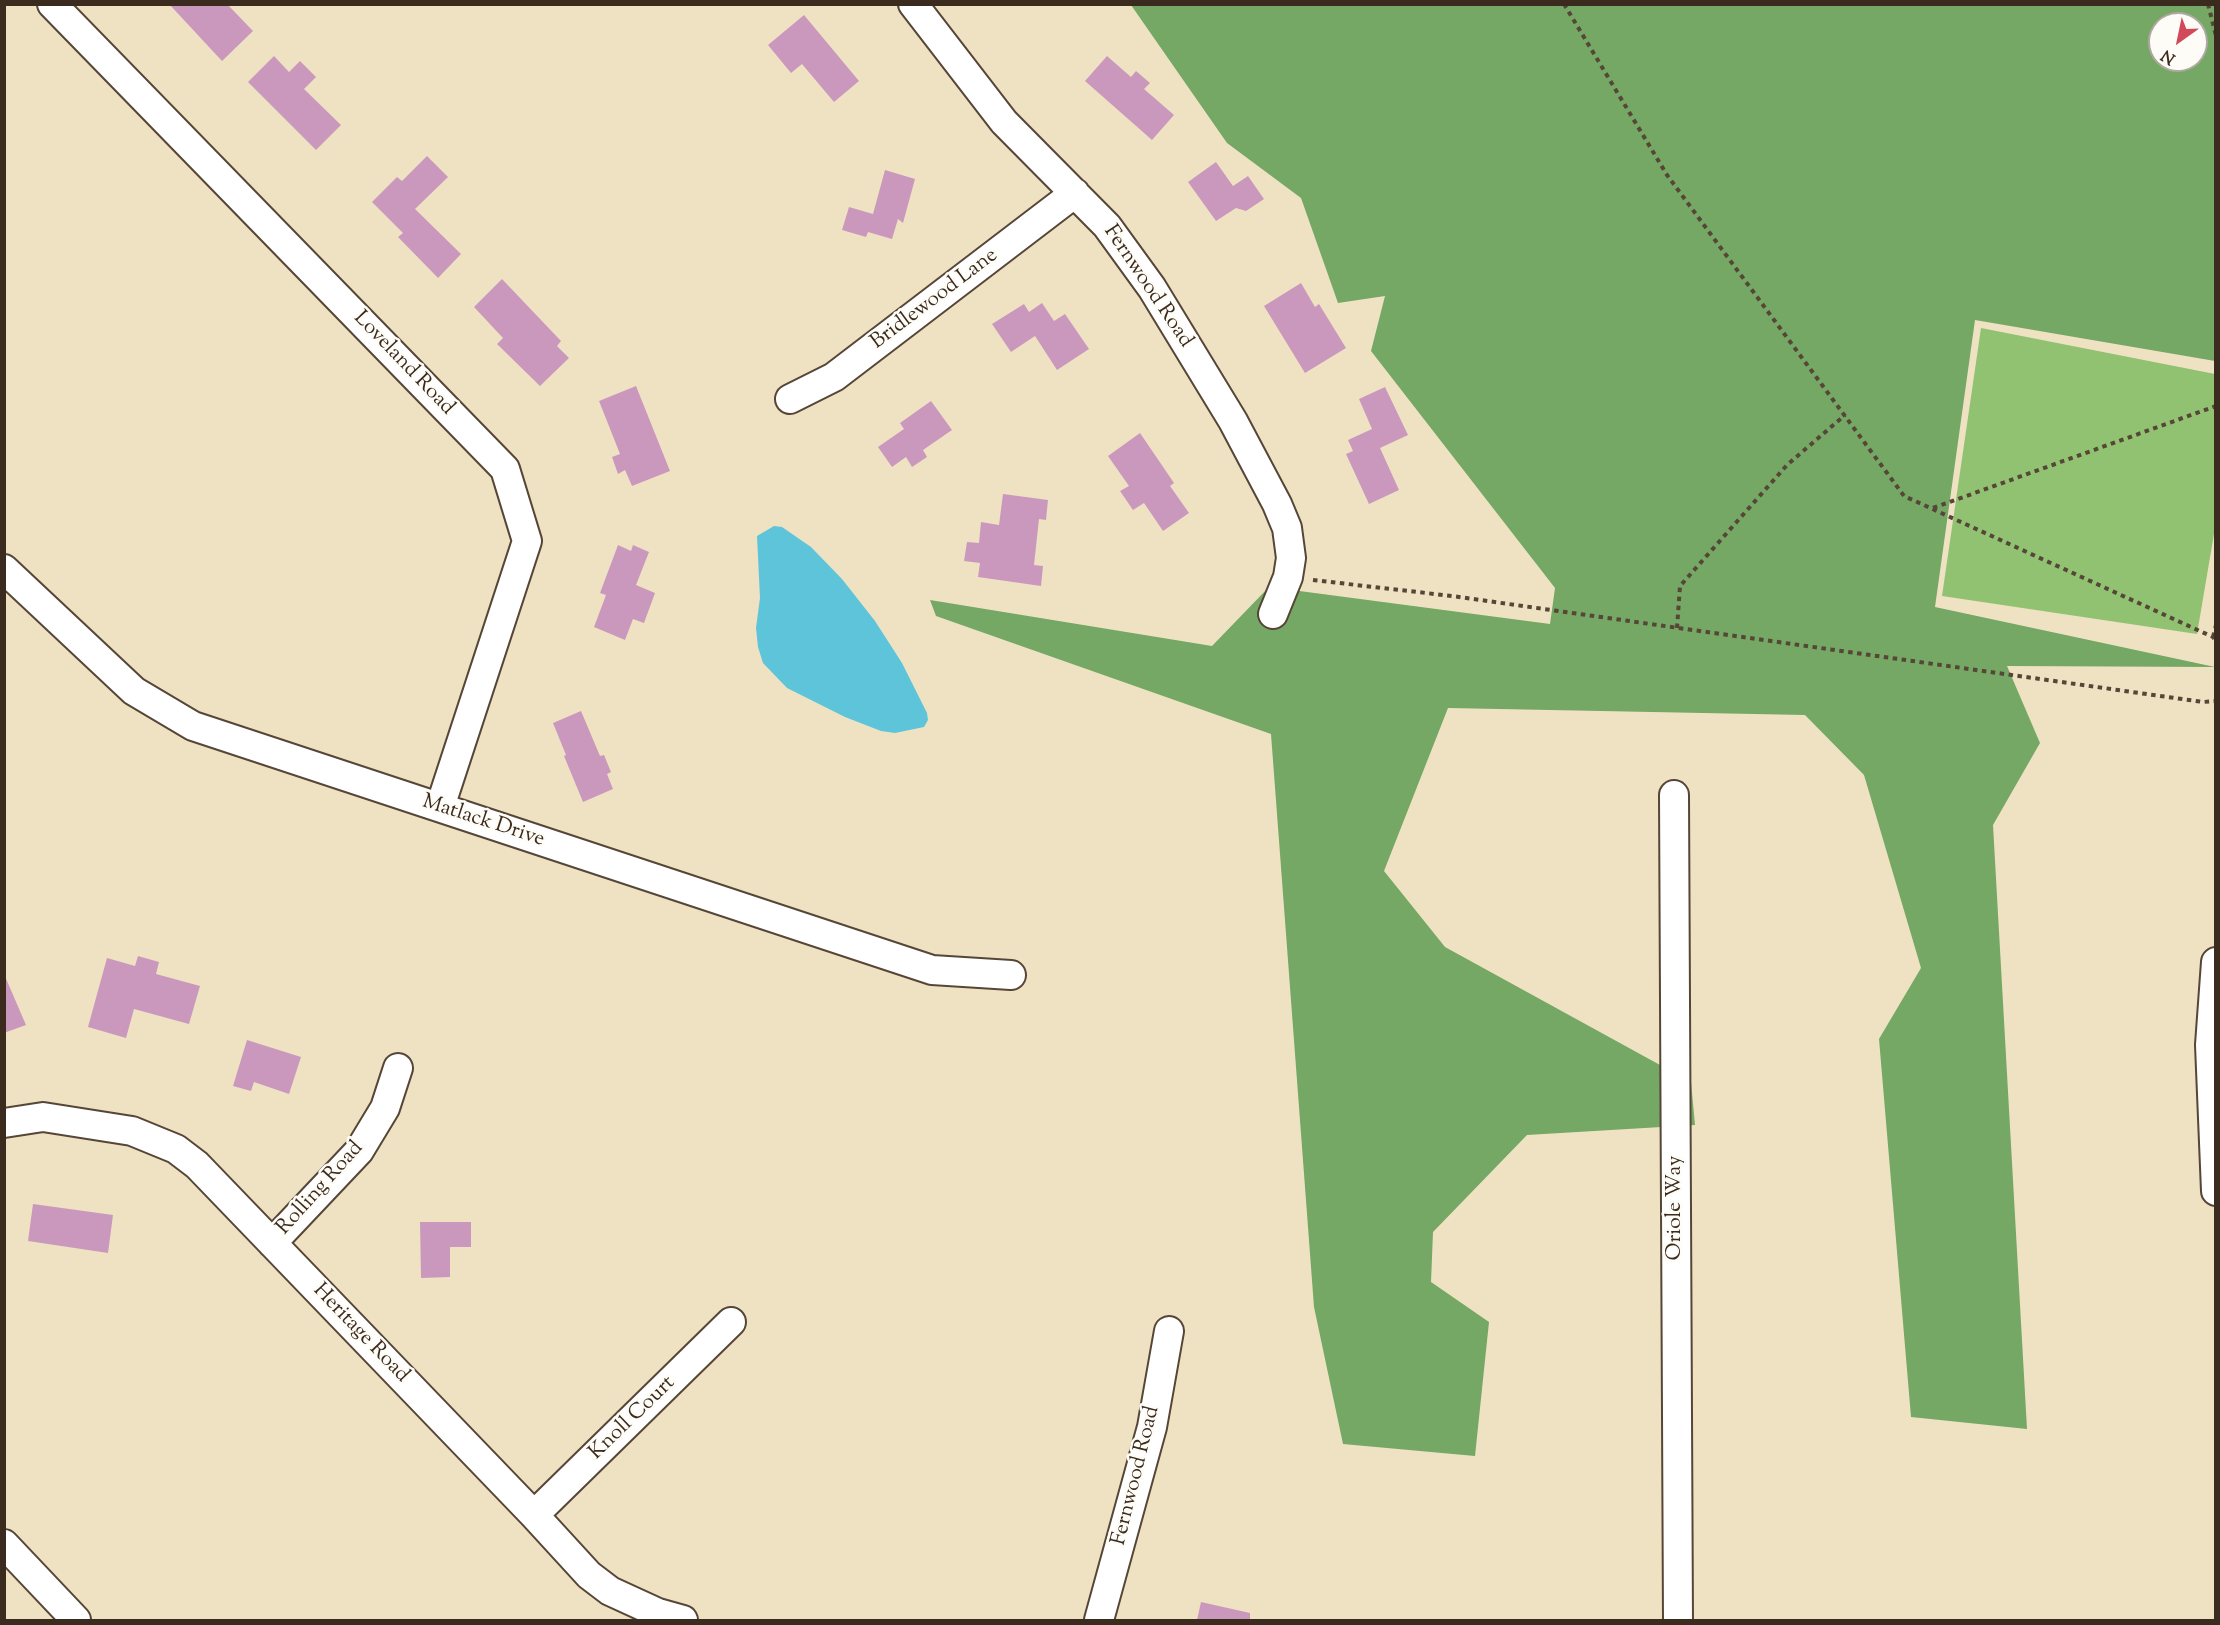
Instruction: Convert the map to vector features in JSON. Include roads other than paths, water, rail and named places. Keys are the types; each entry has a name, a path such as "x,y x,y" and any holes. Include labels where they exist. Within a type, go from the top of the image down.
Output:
{"street":[{"name":"Loveland Road","path":"52,4 505,469 527,541 440,807"},
{"name":"Fernwood Road","path":"913,4 1004,122 1107,225 1152,288 1233,421 1277,504 1287,528 1291,558 1288,577 1273,614"},
{"name":"Bridlewood Lane","path":"790,399 834,377 1075,193"},
{"name":"Matlack Drive","path":"4,569 134,691 193,726 932,970 1011,975"},
{"name":"Oriole Way","path":"1674,795 1678,1620"},
{"path":"2216,962 2210,1045 2216,1191"},
{"name":"Rolling Road","path":"272,1244 359,1151 385,1108 398,1068"},
{"name":"Heritage Road","path":"4,1123 43,1117 132,1131 176,1149 197,1165 534,1515 588,1575 610,1591 658,1613 683,1620"},
{"name":"Knoll Court","path":"534,1515 732,1322"},
{"name":"Fernwood Road","path":"1099,1620 1152,1427 1169,1331"},
{"path":"4,1544 76,1620"}],"water":[{"path":"774,526 782,527 811,547 842,579 875,621 902,663 927,713 928,720 924,727 895,733 881,731 845,717 787,688 763,663 756,628 760,598 757,536"}]}
